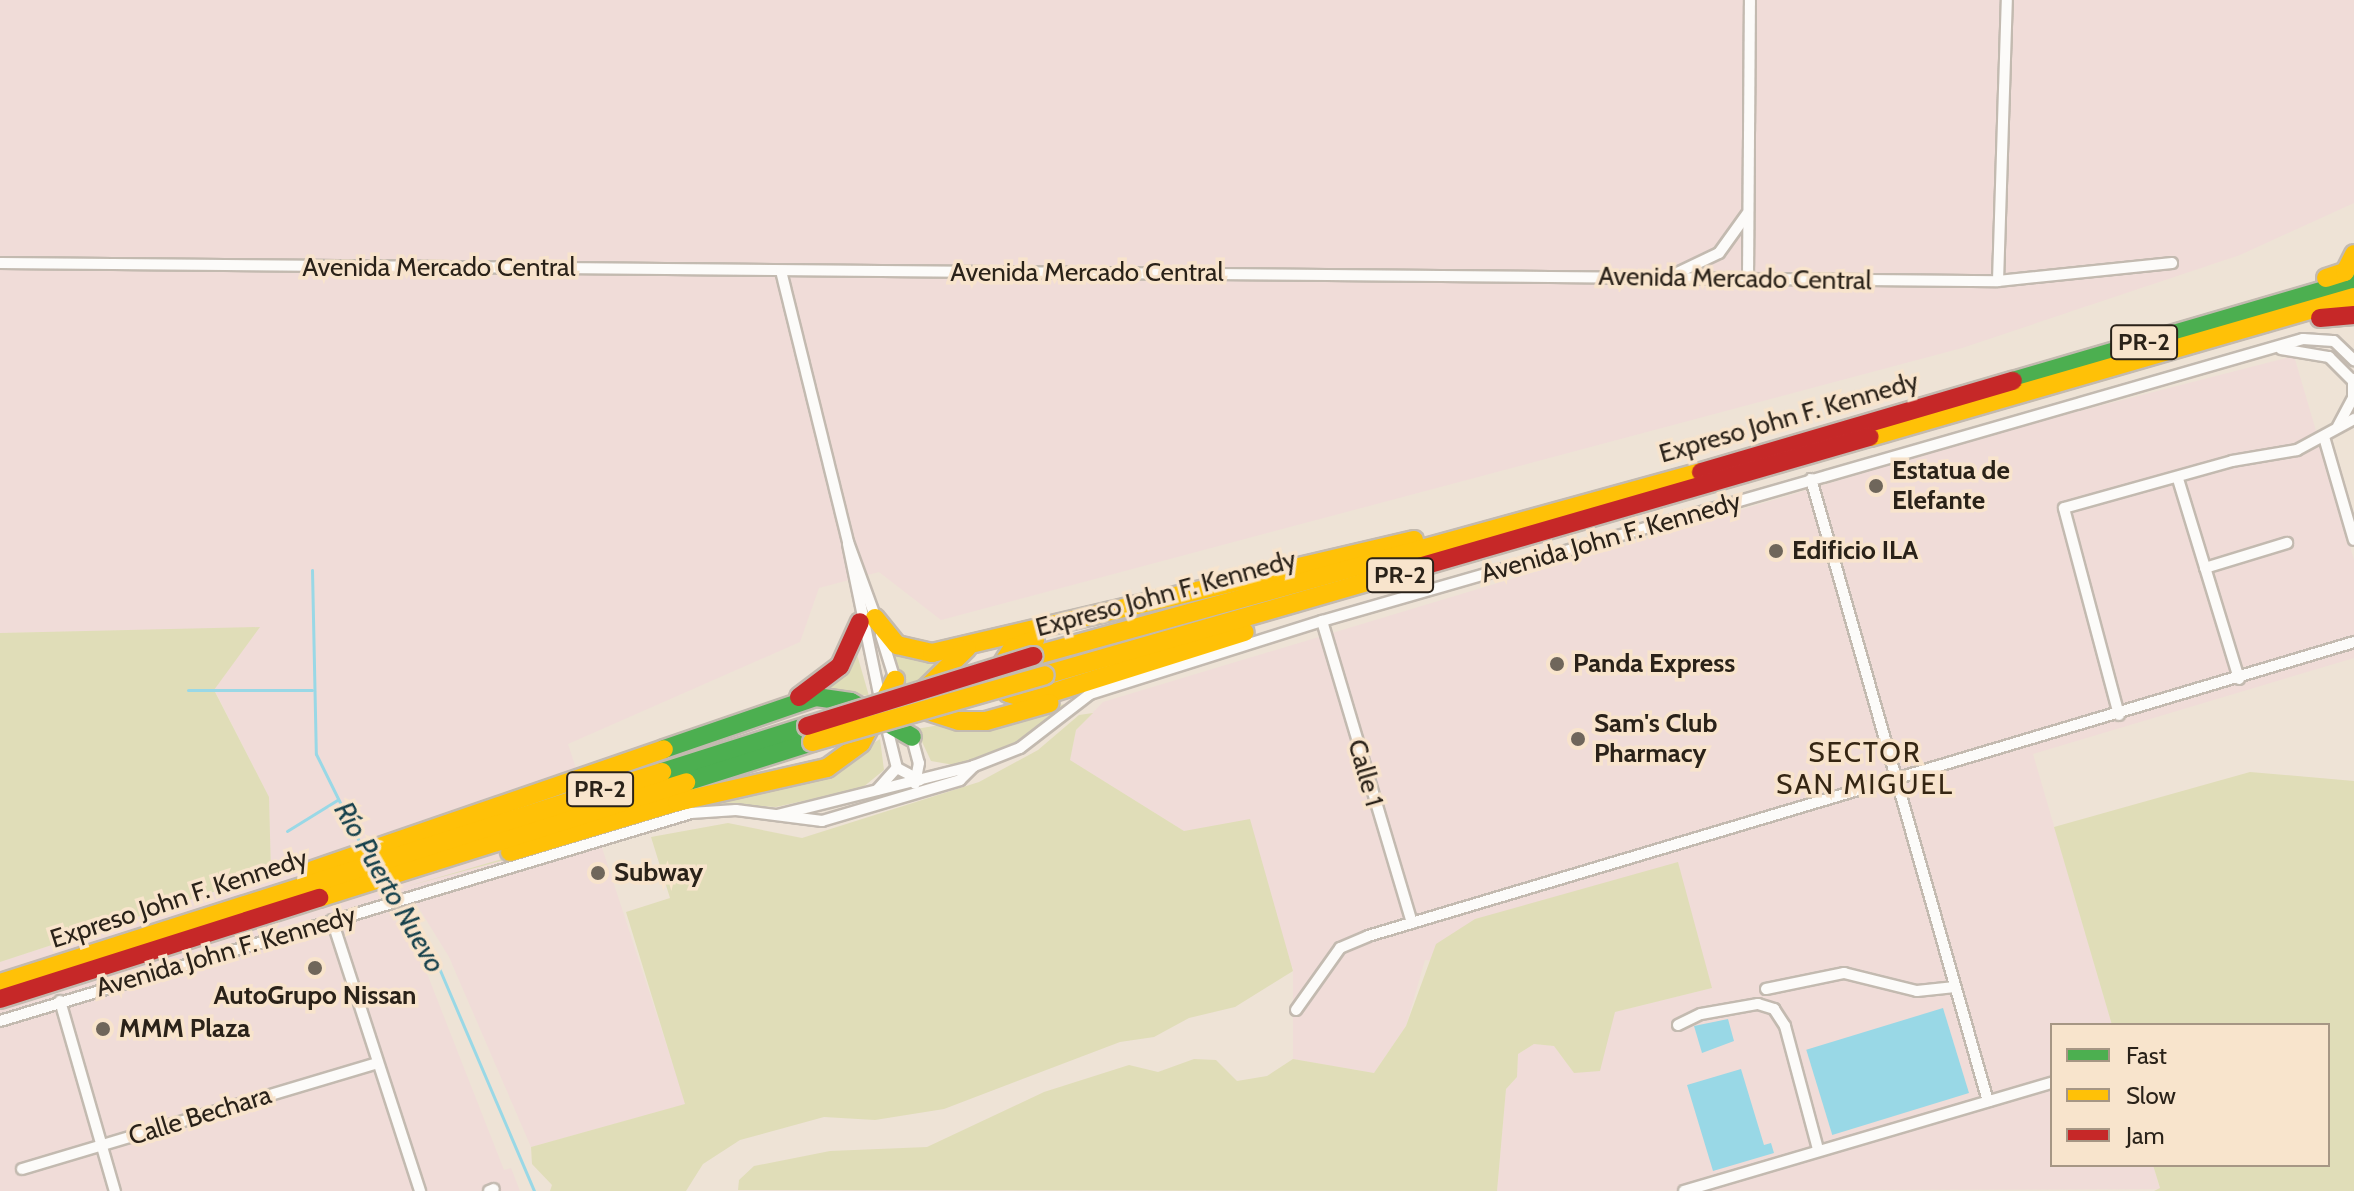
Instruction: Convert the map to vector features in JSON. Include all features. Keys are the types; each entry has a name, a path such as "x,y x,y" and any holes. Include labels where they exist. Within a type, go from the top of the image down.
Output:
{"highway":[{"path":"2250,311 2262,297 2343,273 2354,254"},
{"name":"Expreso John F. Kennedy","path":"394,858 429,863 1033,656 1504,530 2354,281"},
{"name":"Expreso John F. Kennedy","path":"0,983 355,870 809,734 1045,675 2354,297"},
{"path":"2169,351 2194,354 2327,316 2354,315"},
{"path":"786,704 840,666 868,620 907,649 932,653 1480,525 1504,530"},
{"path":"1106,614 1013,647 1001,658 996,674 1008,693 1029,700 1066,691 1393,587 1422,568"},
{"path":"429,863 448,869 794,773 815,773 838,762 893,710 970,645"},
{"path":"394,858 786,704 838,698 959,721 986,721 1032,711 1066,691"},
{"path":"727,726 798,710 822,713 835,740 825,754 794,773"},
{"name":"Expreso John F. Kennedy","path":"0,999 355,870"}],"street":[{"path":"1748,279 1750,0"},
{"path":"1998,281 2007,0"},
{"path":"1663,278 1719,253 1748,212"},
{"name":"Avenida Mercado Central","path":"0,263 1998,281 2172,263"},
{"path":"781,271 893,710 919,763 918,780 899,798"},
{"name":"Avenida John F. Kennedy","path":"777,815 874,793 956,768 974,766 1020,748 1090,694 1322,621 1811,479 2267,349 2324,338 2354,360"},
{"name":"Avenida John F. Kennedy","path":"2267,349 2329,357 2353,380"},
{"path":"2353,380 2353,398 2329,434 2354,540"},
{"path":"2119,715 2064,508 2178,479 2232,461 2297,450 2354,419"},
{"path":"1811,479 1988,1101"},
{"path":"2178,479 2239,679"},
{"path":"848,542 893,710 897,768 874,793"},
{"path":"2205,568 2287,543"},
{"name":"Calle 1","path":"1322,621 1412,923"},
{"path":"1296,1010 1340,948 1412,923 2119,715 2354,642"},
{"path":"919,763 936,771 956,768"},
{"name":"Avenida John F. Kennedy","path":"0,1021 691,813 777,815 822,821 953,782 974,766"},
{"path":"897,768 918,780 953,782"},
{"path":"332,920 420,1191"},
{"path":"1766,989 1844,973 1917,991 1955,987"},
{"path":"60,1001 115,1191"},
{"path":"1678,1025 1743,1007 1774,1009 1785,1026 1818,1149"},
{"name":"Calle Bechara","path":"22,1169 377,1063"},
{"path":"1684,1191 1818,1149 2050,1084"}],"shaded area":[{"path":"0,0 2354,0 2354,203 2240,255 1962,348 941,620 879,572 819,588 800,642 568,744 686,1104 531,1147 449,957 417,905 391,913 428,976 504,1170 511,1168 520,1191 0,1191 0,962 271,873 269,797 214,689 259,628 0,633"},
{"path":"2294,356 2354,560 2354,658 2033,754 2111,1023 2050,1023 2050,1167 2154,1167 2160,1189 1497,1191 1506,1089 1517,1077 1518,1054 1534,1044 1554,1046 1574,1073 1615,1012 1712,988 1425,960 1406,1026 1374,1073 1293,1059 1293,968 1184,831 1070,760 1076,730 1103,702 2006,430"},
{"path":"260,627 214,690 269,797 271,873 0,962 0,633"},
{"path":"856,651 869,696 823,689"},
{"path":"894,655 922,660 941,658 919,682 904,686"},
{"path":"1066,704 1013,747 954,765 931,761 916,729"},
{"path":"1093,713 1076,730 1070,760 1184,831 1250,819 1293,971 1235,1007 1189,1018 1154,1037 1120,1042 944,1109 875,1120 824,1117 740,1140 703,1164 686,1191 550,1191 552,1185 532,1164 531,1147 685,1104 626,912 670,898 651,837 728,823 802,838 979,782 1038,750 1079,715"},
{"path":"880,739 884,770 862,788 776,807 711,804 405,887 711,799 810,783"},
{"path":"2250,772 2354,781 2354,1191 2154,1191 2160,1188 2154,1167 2330,1167 2330,1023 2111,1023 2054,827"},
{"path":"1678,862 1712,988 1615,1012 1600,1071 1574,1073 1554,1046 1534,1044 1518,1054 1517,1077 1506,1089 1497,1191 738,1190 739,1180 754,1166 830,1151 927,1147 1044,1092 1129,1065 1158,1072 1194,1059 1216,1060 1237,1081 1267,1076 1293,1059 1374,1073 1406,1026 1436,944 1475,919"}],"water":[{"path":"1943,1008 1969,1093 1832,1135 1806,1050"},
{"path":"1728,1019 1734,1041 1702,1053 1694,1026"},
{"path":"1741,1069 1764,1145 1771,1143 1774,1153 1713,1171 1687,1085"}],"waterway":[{"name":"Río Puerto Nuevo","path":"312,570 316,754 362,847"},
{"path":"188,690 312,690"},
{"path":"287,831 337,800"},
{"name":"Río Puerto Nuevo","path":"385,884 394,897"},
{"name":"Río Puerto Nuevo","path":"398,904 439,968 534,1191"}],"traffic: fast":[{"path":"2013,381 2354,281"},
{"path":"664,749 816,697 851,702 912,737"},
{"path":"662,772 807,726"},
{"path":"686,782 812,742"}],"traffic: slow":[{"path":"2326,278 2345,272 2354,254"},
{"path":"1870,437 2354,297"},
{"path":"1033,656 1701,472"},
{"path":"875,618 897,645 932,653 1414,540"},
{"path":"1045,675 1419,567"},
{"path":"1035,640 1013,647 996,674 1008,693 1029,700 1245,632"},
{"path":"916,698 967,648"},
{"path":"812,742 1045,675"},
{"path":"510,852 677,802 827,768 861,743 895,680"},
{"path":"915,707 959,721 986,721 1050,703"},
{"path":"313,870 664,749"},
{"path":"0,983 662,772"},
{"path":"319,898 686,782"}],"traffic: jam":[{"path":"2320,318 2354,315"},
{"path":"1701,472 2013,381"},
{"path":"1419,567 1870,437"},
{"path":"799,697 840,666 860,622"},
{"path":"807,726 1033,656"},
{"path":"0,999 319,898"}],"place":[{"name":"Estatua de Elefante","path":"1876,486"},
{"name":"Edificio ILA","path":"1776,551"},
{"name":"Panda Express","path":"1557,664"},
{"name":"Sam's Club Pharmacy","path":"1578,739"},
{"name":"Subway","path":"598,873"},
{"name":"AutoGrupo Nissan","path":"315,968"},
{"name":"MMM Plaza","path":"103,1029"}],"district":[{"name":"SECTOR SAN MIGUEL","path":"1865,768"}]}
